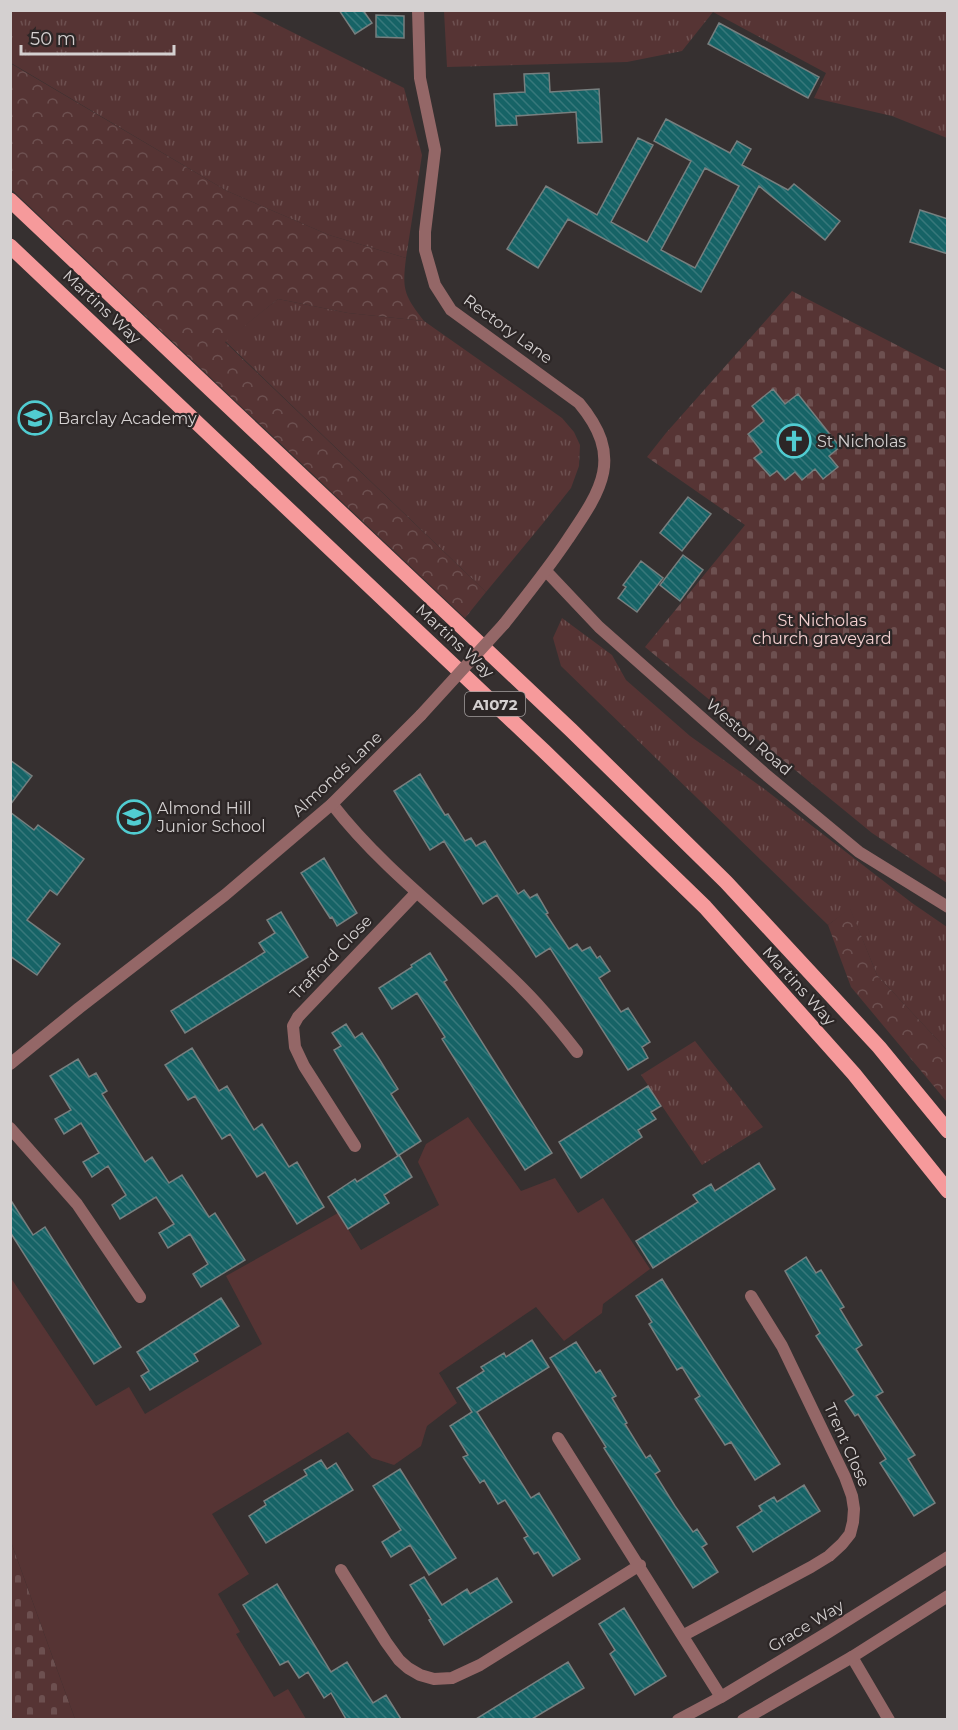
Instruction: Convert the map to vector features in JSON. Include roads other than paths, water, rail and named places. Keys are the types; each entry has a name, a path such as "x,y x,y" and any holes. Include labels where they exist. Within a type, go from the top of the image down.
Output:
{"main road":[{"name":"A1072","path":"10,200 571,729 718,874 879,1047 948,1131"},
{"name":"Martins Way","path":"10,246 544,751 705,907 854,1074 948,1191"}],"street":[{"name":"Rectory Lane","path":"418,10 420,78 435,150 425,232 425,250 435,285 451,310 579,403 594,422 602,447 603,476 594,500 546,571"},
{"name":"Almonds Lane","path":"10,1064 225,895 333,804 421,715 504,624 546,571"},
{"name":"Weston Road","path":"546,571 599,627 764,773 859,852 948,907"},
{"path":"333,804 370,849 522,988 550,1017 577,1052"},
{"name":"Trafford Close","path":"355,1146 304,1066 292,1037 293,1026 298,1017 417,892"},
{"path":"10,1128 77,1204 140,1297"},
{"name":"Trent Close","path":"684,1635 830,1556 850,1534 854,1522 852,1496 845,1477 782,1346 751,1296"},
{"path":"558,1438 721,1696"},
{"name":"Grace Way","path":"678,1719 721,1696 948,1557"},
{"path":"341,1570 399,1660 420,1675 434,1679 452,1678 480,1665 640,1565"},
{"path":"743,1719 852,1657 948,1596"},
{"path":"852,1657 889,1719"}],"place":[{"name":"Barclay Academy","path":"35,418"},
{"name":"St Nicholas","path":"794,441"},
{"name":"Almond Hill Junior School","path":"134,817"}],"park label":[{"name":"St Nicholas church graveyard","path":"822,629"}]}
